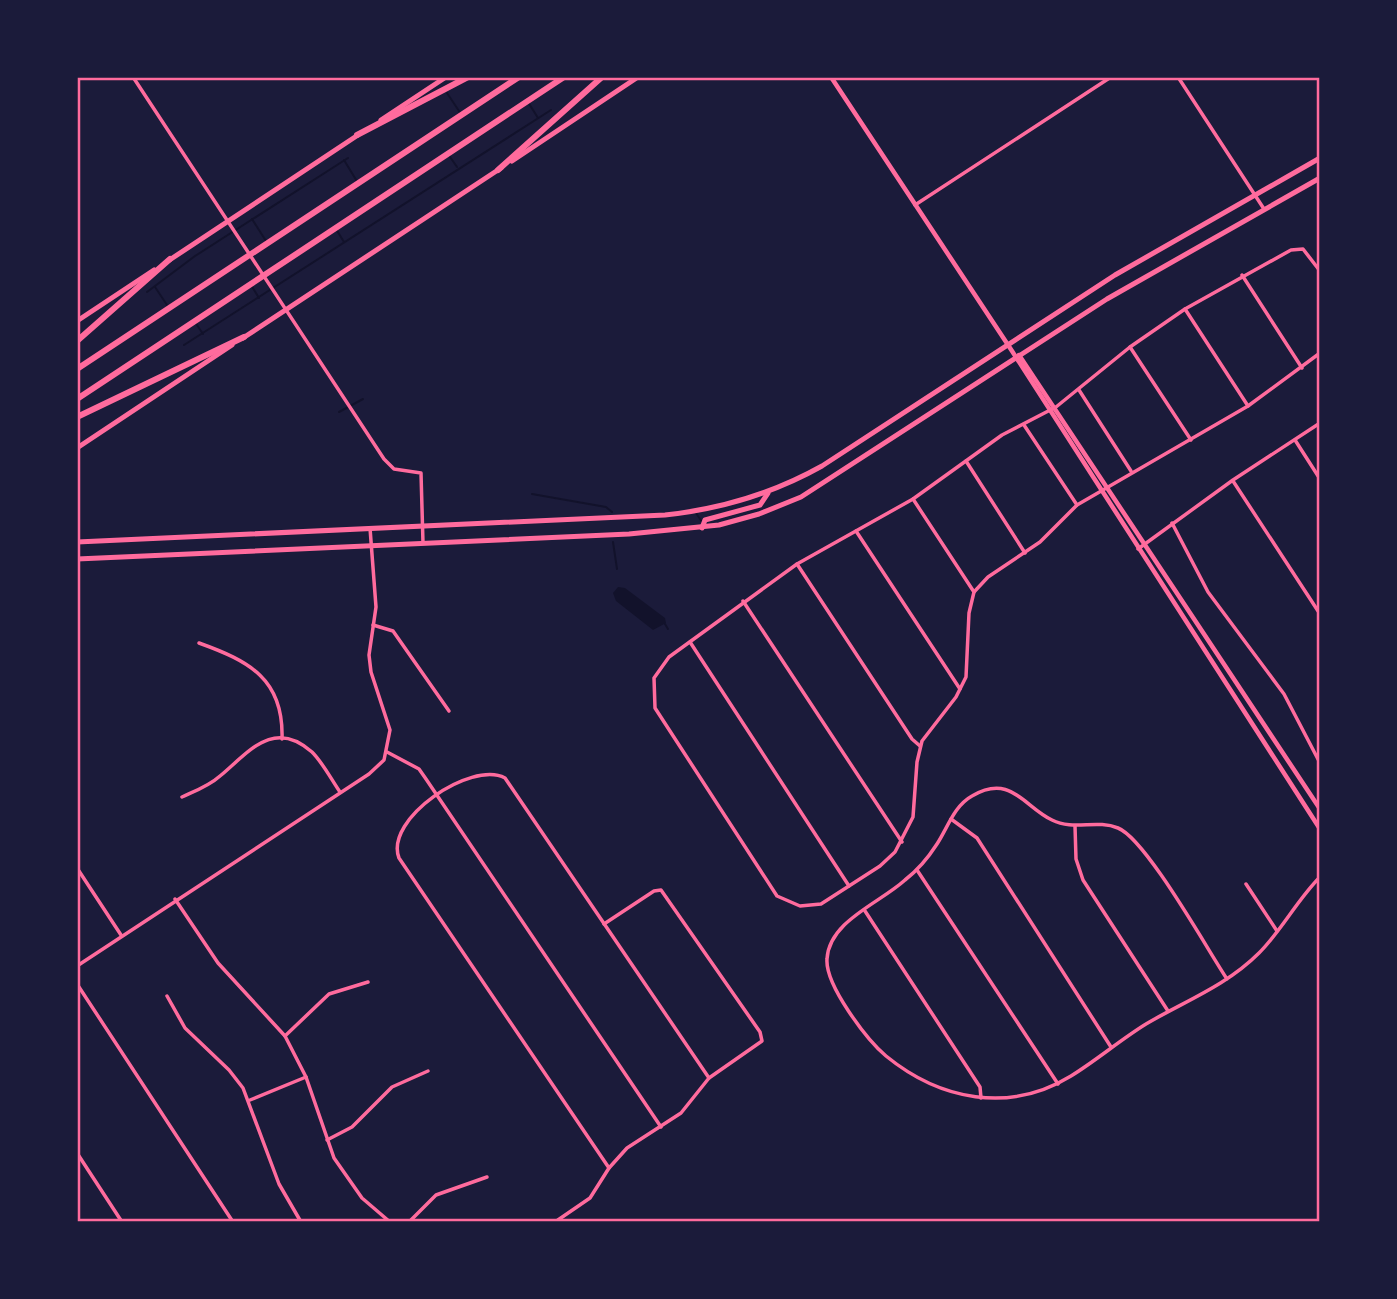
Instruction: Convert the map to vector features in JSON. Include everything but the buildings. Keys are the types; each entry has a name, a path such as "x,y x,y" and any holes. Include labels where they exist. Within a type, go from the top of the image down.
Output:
{"highway":[{"path":"357,135 468,77"},
{"path":"77,369 519,77"},
{"path":"77,399 564,77"},
{"path":"498,170 602,77"},
{"path":"77,341 170,259"},
{"path":"77,417 244,337"}],"main road":[{"path":"77,321 446,77"},
{"path":"77,448 638,77"},
{"path":"77,542 686,513 768,493 822,466 1010,348 1115,275 1320,158"},
{"path":"77,559 423,544 702,528 759,514 821,486 1159,268 1320,178"},
{"path":"702,528 705,520 760,505 768,493"},
{"path":"497,523 498,539"},
{"path":"95,541 96,558"}],"street":[{"path":"133,77 388,464 398,470 421,473 423,544"},
{"path":"831,77 1010,348 1056,407 1320,809"},
{"path":"915,205 1111,77"},
{"path":"1178,77 1264,209"},
{"path":"1320,271 1308,253 1297,248 1242,275 1185,309 1130,347 1049,412 1002,435 913,499 797,564 669,657 654,678 655,708 777,896 800,906 829,900 880,866 902,842 913,817 920,746 960,689 970,661 969,614 974,592 999,567 1040,542 1077,505 1131,471 1248,406 1320,354"},
{"path":"1242,275 1302,369"},
{"path":"1185,309 1248,406"},
{"path":"1130,347 1191,440"},
{"path":"1018,357 1049,412 1320,829"},
{"path":"1079,390 1131,471"},
{"path":"1138,549 1233,480 1320,424"},
{"path":"1024,425 1077,505"},
{"path":"1295,440 1320,480"},
{"path":"965,461 1025,553"},
{"path":"1233,480 1320,614"},
{"path":"913,499 974,592"},
{"path":"1172,523 1208,592 1284,694 1320,764"},
{"path":"77,966 377,768 387,752 390,730 371,672 370,642 376,607 370,528"},
{"path":"856,531 960,689"},
{"path":"797,564 912,739 920,746"},
{"path":"743,601 902,842"},
{"path":"373,625 393,631 449,711"},
{"path":"690,642 849,886"},
{"path":"200,643 235,656 257,672 277,700 282,717 282,739"},
{"path":"182,797 214,781 255,745 282,739 299,744 313,754 340,792"},
{"path":"387,752 419,769 661,1127"},
{"path":"609,1168 399,858 395,849 397,838 415,813 436,794 477,777 495,774 505,778 709,1078"},
{"path":"1227,979 1134,839 1108,825 1075,827 1054,822 1019,794 998,789 973,795 961,804 917,870 834,935 827,959 831,981 868,1037 900,1068 935,1088 962,1097 1026,1095 1058,1084 1168,1011 1227,979 1260,951 1320,877"},
{"path":"951,818 977,838 1111,1047"},
{"path":"1075,827 1076,859 1083,880 1168,1011"},
{"path":"77,868 121,935"},
{"path":"917,870 1058,1084"},
{"path":"1246,884 1277,931"},
{"path":"555,1222 590,1198 609,1168 638,1140 681,1113 709,1078 762,1041 761,1032 665,893 654,891 604,924"},
{"path":"175,899 218,963 285,1036 306,1077 327,1140 351,1185 390,1222"},
{"path":"865,911 980,1087 981,1098"},
{"path":"285,1036 329,994 368,982"},
{"path":"77,984 233,1222"},
{"path":"167,996 185,1028 229,1070 250,1100 279,1184 301,1222"},
{"path":"327,1140 352,1127 392,1087 428,1071"},
{"path":"250,1100 306,1077"},
{"path":"77,1153 122,1222"},
{"path":"410,1222 436,1195 487,1177"}],"shaded area":[{"path":"618,587 625,588 665,618 666,623 653,630 616,601 613,593"}],"waterway":[{"path":"447,93 461,114"},
{"path":"528,102 538,118"},
{"path":"184,345 551,110"},
{"path":"448,154 457,167"},
{"path":"147,292 195,256 348,158"},
{"path":"344,160 358,183"},
{"path":"252,219 266,241"},
{"path":"336,229 344,242"},
{"path":"251,285 259,298"},
{"path":"155,287 169,308"},
{"path":"195,322 203,334"},
{"path":"339,412 363,399"},
{"path":"532,494 606,507 612,512"},
{"path":"696,513 702,522"},
{"path":"613,542 617,569"},
{"path":"665,624 668,629"}]}
